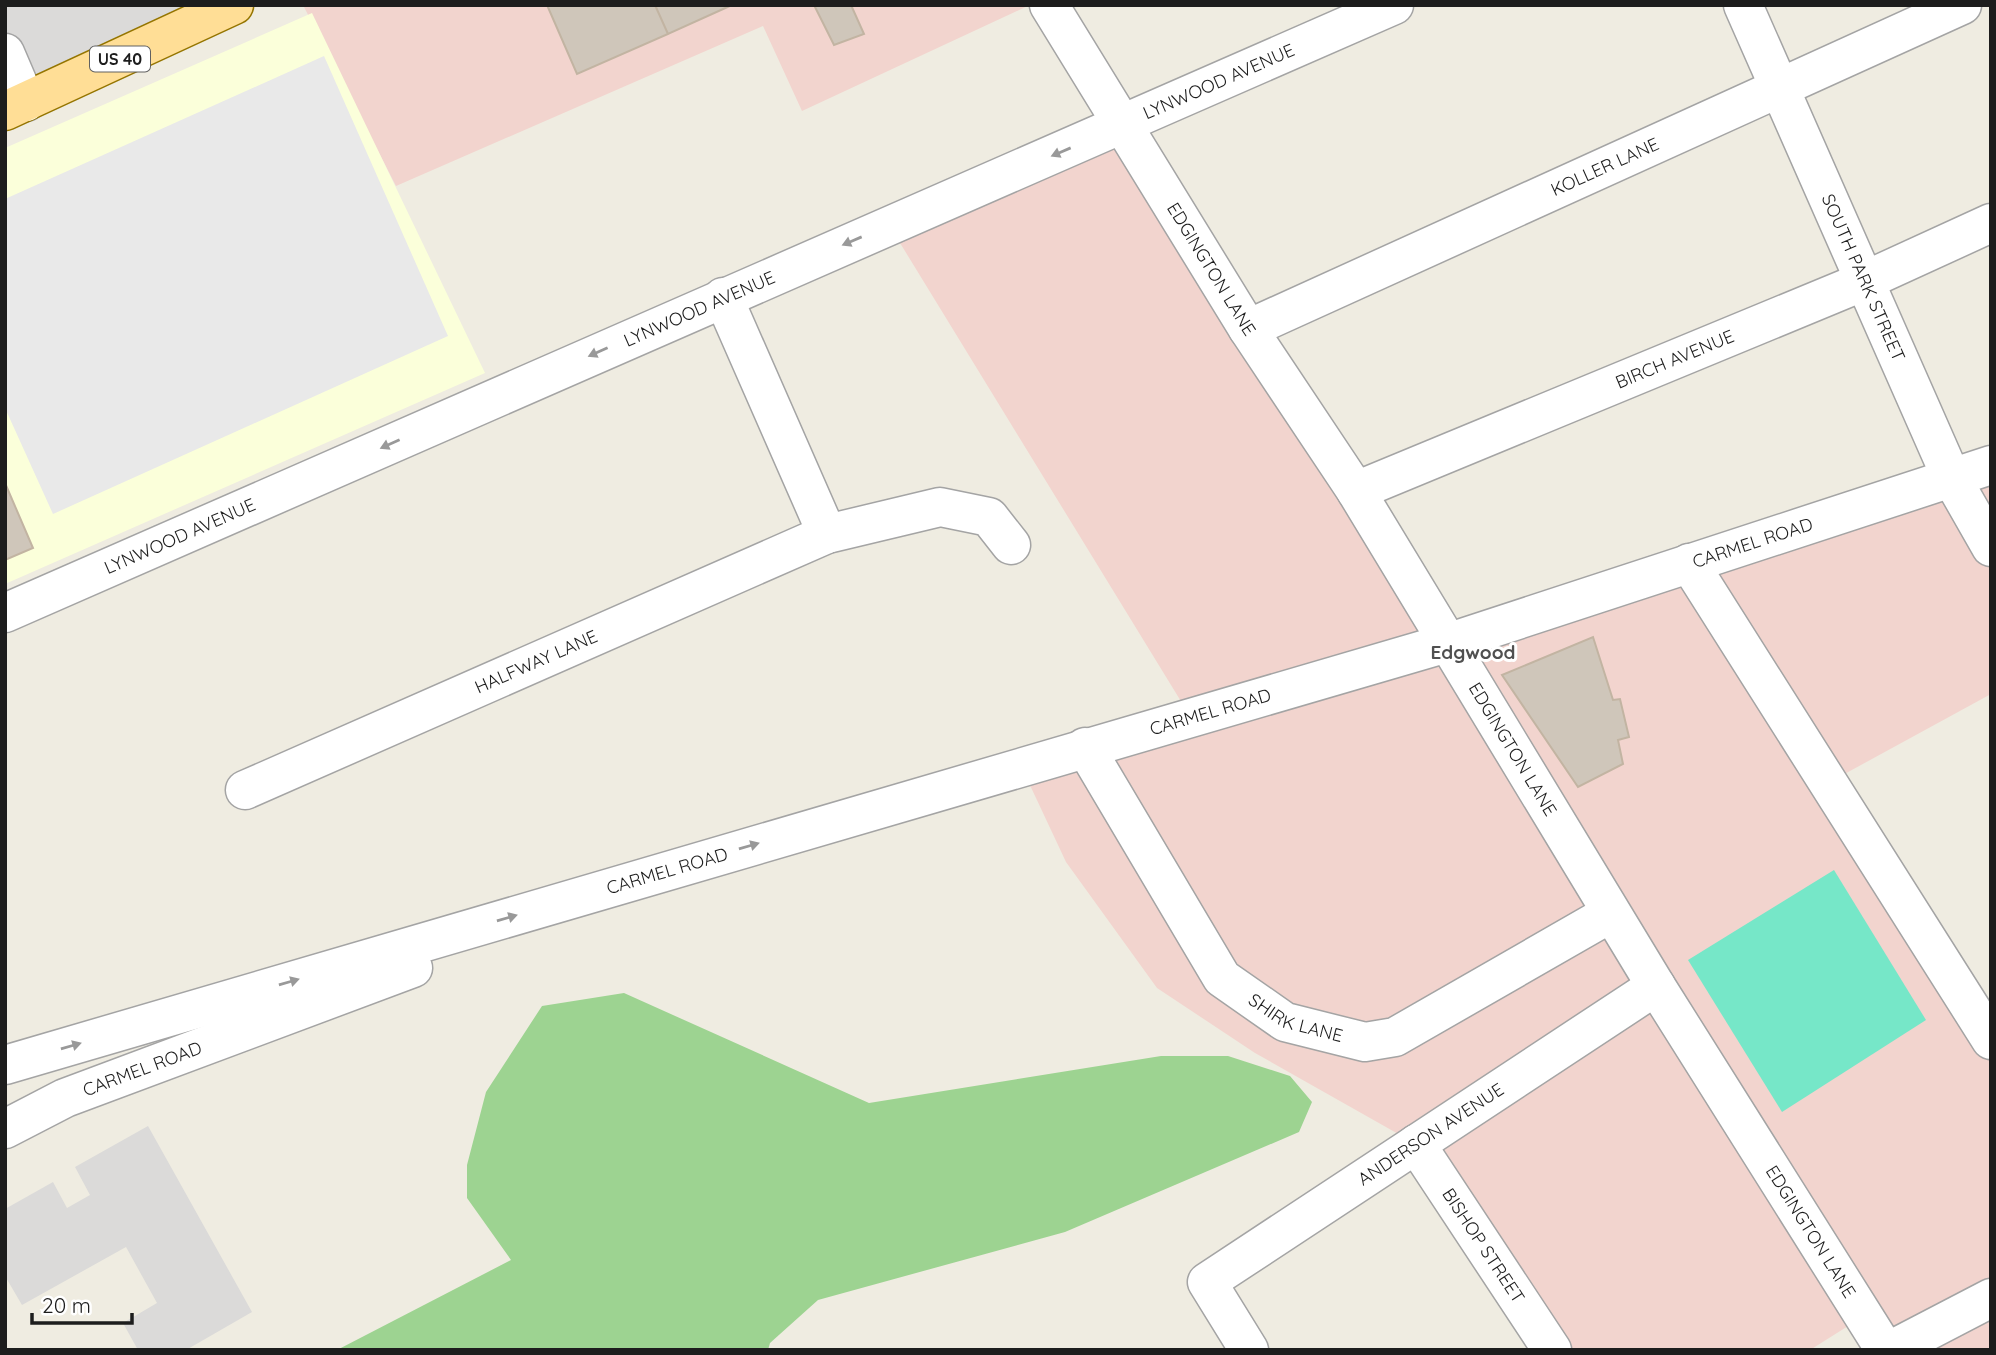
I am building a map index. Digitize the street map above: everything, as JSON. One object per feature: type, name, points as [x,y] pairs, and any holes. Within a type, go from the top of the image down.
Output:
[{"type":"main road","name":"US 40","points":[[16,107],[228,7]]},
{"type":"street","name":"EDGINGTON LANE","points":[[1049,5],[1248,329],[1356,491],[1611,913],[1885,1350]]},
{"type":"street","name":"LYNWOOD AVENUE","points":[[5,613],[1394,5]]},
{"type":"street","name":"SOUTH PARK STREET","points":[[1743,5],[1862,282],[1951,477],[1991,547]]},
{"type":"street","name":"KOLLER LANE","points":[[1248,329],[1962,5]]},
{"type":"street","points":[[5,53],[16,107]]},
{"type":"street","name":"BIRCH AVENUE","points":[[1356,491],[1862,282],[1991,223]]},
{"type":"street","points":[[723,297],[827,534]]},
{"type":"street","name":"CARMEL ROAD","points":[[5,1065],[1447,643],[1991,465]]},
{"type":"street","name":"HALFWAY LANE","points":[[245,790],[827,534],[940,507],[989,517],[1011,545]]},
{"type":"street","points":[[1689,563],[1991,1040]]},
{"type":"street","name":"SHIRK LANE","points":[[1085,747],[1222,978],[1285,1021],[1365,1042],[1395,1037],[1611,913]]},
{"type":"street","name":"CARMEL ROAD","points":[[5,1129],[65,1098],[412,970],[426,941]]},
{"type":"street","name":"ANDERSON AVENUE","points":[[1249,1350],[1207,1282],[1656,986]]},
{"type":"street","name":"BISHOP STREET","points":[[1416,1144],[1552,1350]]},
{"type":"street","points":[[1891,1350],[1991,1298]]},
{"type":"shaded area","points":[[5,5],[228,5],[5,103]]},
{"type":"shaded area","points":[[303,5],[1030,5],[802,111],[763,26],[396,186]]},
{"type":"shaded area","points":[[312,13],[485,373],[5,584],[5,148]]},
{"type":"shaded area","points":[[324,56],[448,336],[53,514],[5,408],[5,199]]},
{"type":"shaded area","points":[[1123,125],[1447,643],[1991,465],[1991,694],[1828,783],[1991,1040],[1991,1350],[1885,1350],[1864,1316],[1810,1350],[1552,1350],[1416,1144],[1255,1053],[1157,988],[1066,862],[1021,766],[1190,716],[889,225]]},
{"type":"shaded area","points":[[148,1126],[252,1312],[186,1350],[138,1350],[123,1323],[157,1303],[126,1247],[22,1305],[5,1276],[5,1209],[53,1182],[67,1208],[90,1195],[75,1167]]},
{"type":"green space","points":[[1834,870],[1926,1020],[1782,1112],[1688,960]]},
{"type":"green space","points":[[624,993],[869,1103],[1161,1056],[1228,1056],[1290,1076],[1312,1102],[1299,1132],[1065,1232],[818,1300],[770,1343],[768,1350],[337,1350],[511,1260],[467,1198],[467,1165],[486,1092],[542,1006]]},
{"type":"building","points":[[547,5],[655,5],[668,34],[577,74]]},
{"type":"building","points":[[655,5],[732,5],[668,34]]},
{"type":"building","points":[[814,5],[851,5],[864,34],[834,45]]},
{"type":"building","points":[[5,483],[33,548],[5,560]]},
{"type":"building","points":[[1593,637],[1613,700],[1620,699],[1629,737],[1618,740],[1623,764],[1578,787],[1502,675]]},
{"type":"district","name":"Edgwood","points":[[1473,652]]}]
